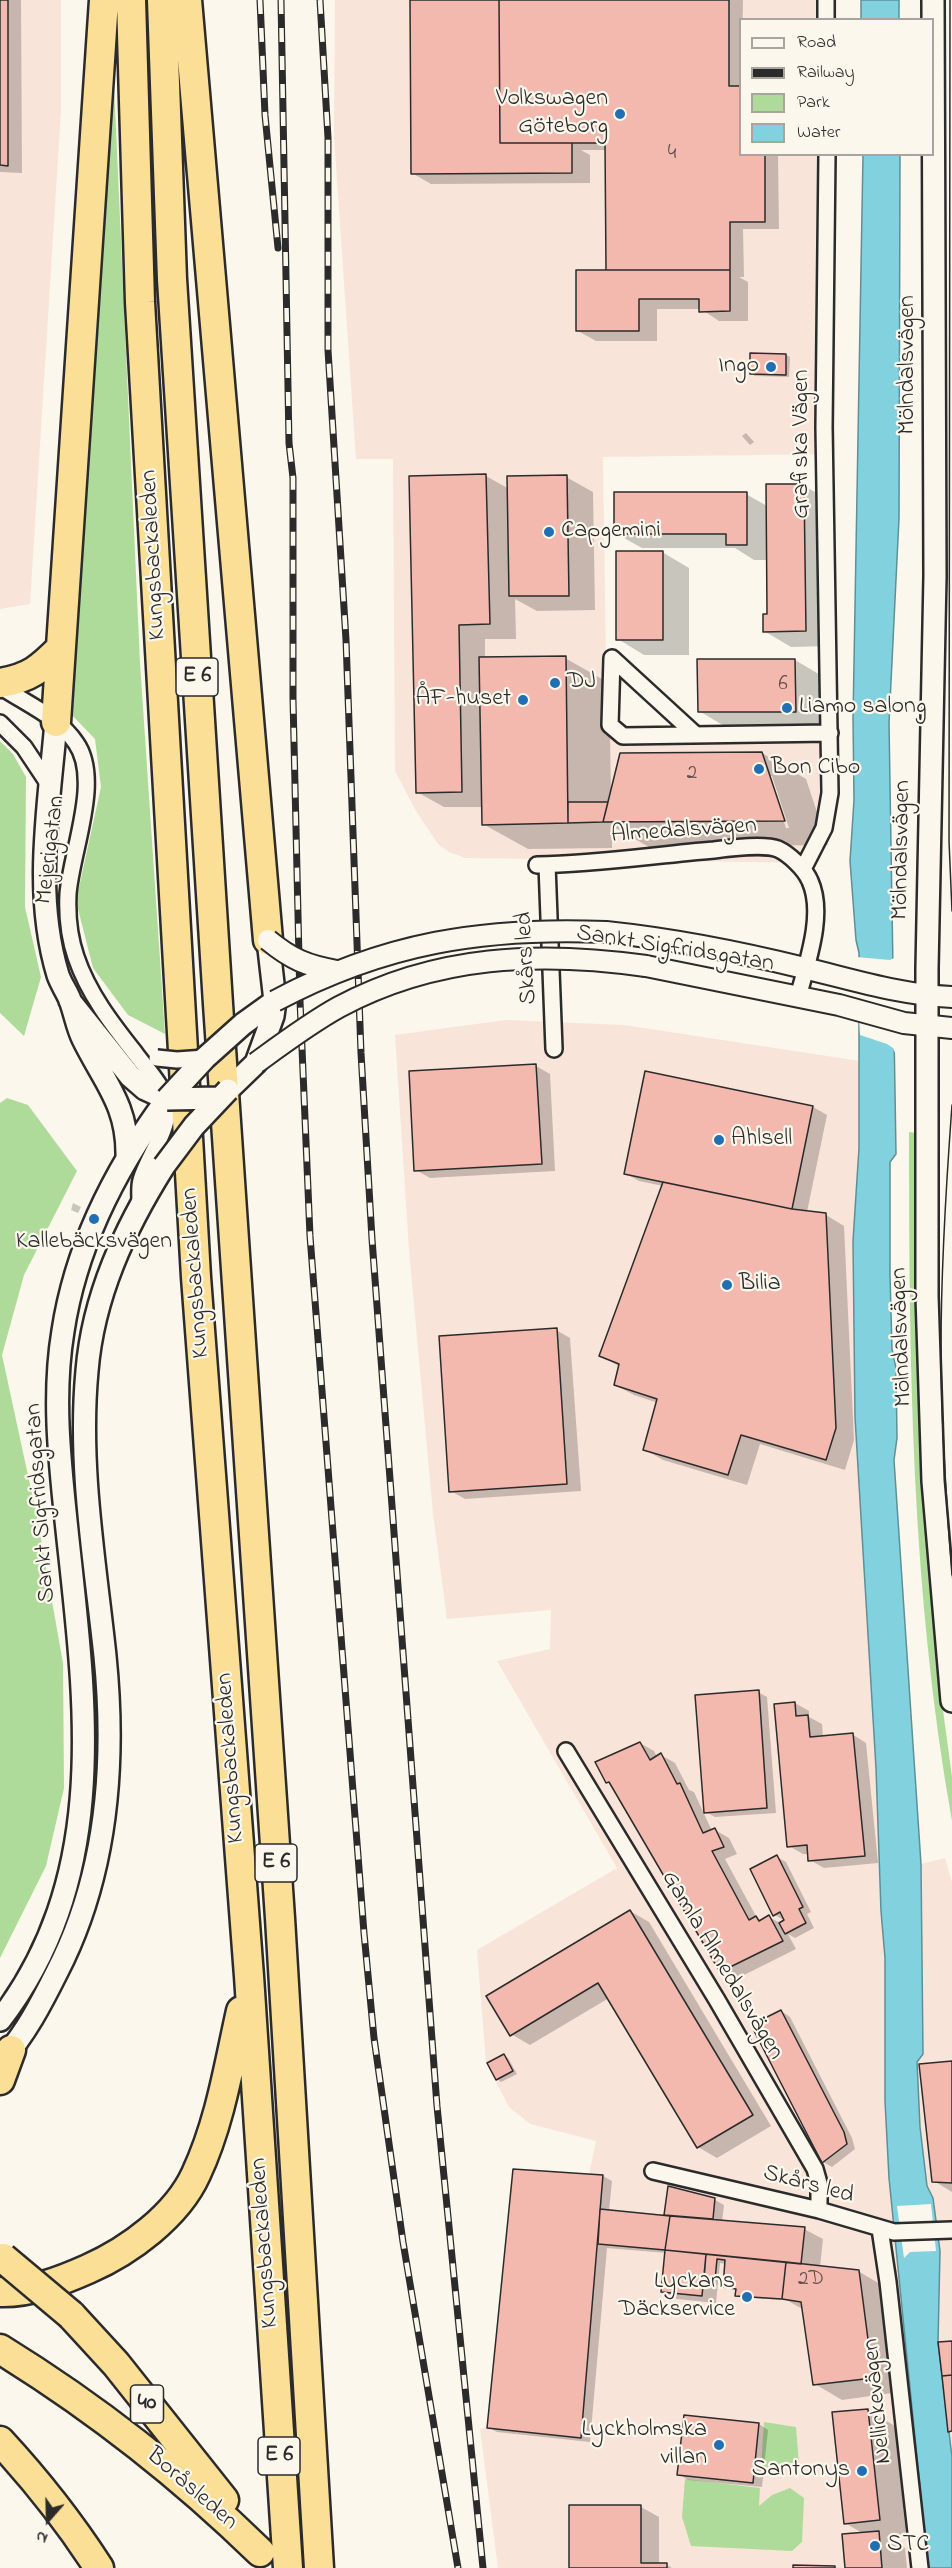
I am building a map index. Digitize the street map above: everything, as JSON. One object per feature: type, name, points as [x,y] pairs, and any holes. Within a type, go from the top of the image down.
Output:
[{"type":"highway","points":[[56,722],[104,0]]},
{"type":"highway","name":"Kungsbackaleden","points":[[131,0],[141,314],[196,1277],[249,1976],[276,2558]]},
{"type":"highway","name":"Kungsbackaleden","points":[[162,0],[172,279],[309,2364],[319,2568]]},
{"type":"highway","points":[[187,0],[268,940]]},
{"type":"highway","points":[[0,685],[19,680],[38,671],[61,648]]},
{"type":"highway","points":[[0,2292],[33,2288],[66,2279],[107,2261],[151,2229],[174,2205],[196,2176],[212,2133],[222,2100],[249,1976]]},
{"type":"highway","points":[[0,2080],[5,2056]]},
{"type":"highway","name":"40","points":[[1,2257],[70,2315],[116,2364],[221,2505]]},
{"type":"highway","name":"Boråsleden","points":[[0,2349],[95,2412],[221,2505],[276,2558]]},
{"type":"highway","points":[[0,2441],[29,2472],[72,2527],[99,2568]]},
{"type":"main road","name":"Mölndalsvägen","points":[[933,0],[933,18]]},
{"type":"main road","name":"Mölndalsvägen","points":[[934,156],[935,576],[927,996],[928,1329],[933,1481],[952,1701]]},
{"type":"main road","name":"Mejerigatan","points":[[56,722],[44,892],[48,937],[59,978],[70,1000],[82,1038],[109,1083],[121,1109],[127,1135],[127,1156]]},
{"type":"main road","name":"Sankt Sigfridsgatan","points":[[5,2056],[52,1982],[74,1940],[99,1858],[105,1819],[109,1769],[108,1708],[85,1461],[87,1368],[97,1318],[112,1263],[139,1205],[164,1166],[219,1098],[256,1064],[273,1016],[275,1001],[268,940]]},
{"type":"main road","name":"Mejerigatan","points":[[70,1000],[130,1076],[145,1089],[161,1097]]},
{"type":"main road","name":"Sankt Sigfridsgatan","points":[[0,2020],[32,1971],[52,1928],[76,1851],[82,1813],[83,1698],[59,1462],[59,1367],[63,1330],[78,1264],[94,1220],[161,1097],[243,1024],[275,1001]]},
{"type":"main road","points":[[161,1097],[219,1098]]},
{"type":"street","points":[[826,0],[826,18]]},
{"type":"street","name":"Grafiska Vägen","points":[[803,869],[824,828],[830,793],[824,427],[827,156]]},
{"type":"street","points":[[696,735],[612,658],[609,725],[623,736],[696,735],[830,733]]},
{"type":"street","name":"Mejerigatan","points":[[0,685],[56,722],[77,744],[85,765],[86,786],[68,894],[69,925],[75,956],[87,984],[110,1022],[132,1049],[161,1097]]},
{"type":"street","name":"Mejerigatan","points":[[0,723],[24,747],[50,786]]},
{"type":"street","name":"Almedalsvägen","points":[[542,865],[745,847],[777,849],[803,869]]},
{"type":"street","name":"Skårs led","points":[[542,865],[554,1049]]},
{"type":"street","points":[[798,997],[813,939],[815,903],[810,882],[803,869]]},
{"type":"street","name":"Sankt Sigfridsgatan","points":[[275,1001],[337,971],[397,951],[438,941],[486,934],[549,930],[651,937],[806,968],[896,991],[952,998]]},
{"type":"street","points":[[268,940],[288,957],[303,964],[337,971]]},
{"type":"street","name":"Sankt Sigfridsgatan","points":[[256,1064],[288,1039],[340,1007],[392,985],[446,968],[488,960],[545,957],[601,960],[646,966],[859,1010],[896,1021],[952,1028]]},
{"type":"street","points":[[132,1049],[157,1058],[177,1060],[205,1058]]},
{"type":"street","points":[[139,1205],[141,1180],[166,1117],[161,1097]]},
{"type":"street","name":"Gamla Almedalsvägen","points":[[566,1751],[717,2000],[815,2169],[819,2183],[819,2210]]},
{"type":"street","name":"Skårs led","points":[[653,2171],[819,2210],[887,2230],[947,2230]]},
{"type":"street","name":"Nellickevägen","points":[[887,2230],[888,2282],[920,2568]]},
{"type":"shaded area","points":[[0,0],[61,0],[61,111],[30,604],[0,609]]},
{"type":"shaded area","points":[[335,0],[837,0],[837,18],[739,18],[739,156],[836,156],[835,454],[603,457],[607,733],[820,732],[818,863],[465,858],[449,852],[438,844],[416,811],[395,771],[393,459],[356,459],[334,136]]},
{"type":"shaded area","points":[[506,1020],[624,1025],[860,1061],[855,1417],[885,1958],[885,2101],[889,2178],[928,2568],[498,2568],[480,2429],[487,2427],[513,2169],[589,2175],[596,2141],[530,2124],[509,2107],[486,2063],[477,1950],[617,1868],[497,1661],[550,1649],[551,1610],[447,1619],[433,1514],[409,1250],[395,1035]]},
{"type":"shaded area","points":[[945,1858],[952,1882],[952,2457],[938,2342],[940,2251],[933,2198],[927,2187],[920,2127],[917,2062],[923,2054],[921,1864]]},
{"type":"green space","points":[[114,85],[140,663],[165,1034],[128,1015],[93,968],[76,901],[101,787],[95,739],[70,713]]},
{"type":"green space","points":[[0,741],[13,754],[26,777],[25,907],[41,977],[24,1036],[0,1013]]},
{"type":"green space","points":[[7,1098],[28,1105],[77,1171],[24,1275],[2,1355],[37,1517],[63,1663],[64,1788],[46,1866],[0,1958],[0,1103]]},
{"type":"green space","points":[[909,1132],[917,1133],[920,1468],[936,1658],[952,1777],[952,1821],[938,1735],[920,1563],[912,1392]]},
{"type":"green space","points":[[764,2422],[796,2427],[799,2465],[761,2469]]},
{"type":"green space","points":[[685,2479],[760,2488],[759,2506],[772,2495],[790,2488],[804,2498],[802,2542],[792,2551],[691,2546],[682,2517]]},
{"type":"water","points":[[861,0],[899,0],[899,18],[861,18]]},
{"type":"water","points":[[863,156],[900,156],[899,518],[889,723],[896,1154],[890,1162],[890,1275],[892,1349],[896,1368],[897,1438],[894,1460],[921,1864],[923,2054],[917,2062],[920,2127],[927,2186],[933,2198],[940,2251],[938,2342],[952,2457],[952,2568],[928,2568],[889,2178],[885,2101],[885,1958],[855,1417],[853,1241],[859,1148],[859,953],[850,861],[854,800],[853,719]]},
{"type":"pier","points":[[856,957],[890,960],[894,958],[896,1055],[893,1048],[887,1044],[860,1035]]},
{"type":"pier","points":[[931,2204],[936,2251],[910,2252],[904,2258],[897,2206]]},
{"type":"building","points":[[0,0],[8,0],[8,166],[0,165]]},
{"type":"building","name":"Volkswagen Göteborg","points":[[410,0],[499,0],[500,143],[572,143],[572,173],[411,174]]},
{"type":"building","name":"Volkswagen Göteborg","points":[[499,0],[729,0],[729,86],[739,86],[739,156],[765,156],[765,222],[730,222],[730,270],[606,270],[605,143],[500,143]]},
{"type":"building","points":[[576,270],[730,270],[730,311],[699,312],[699,299],[639,299],[639,331],[576,331]]},
{"type":"building","points":[[750,353],[786,354],[786,375],[750,374]]},
{"type":"building","points":[[486,474],[490,624],[459,625],[462,792],[416,793],[409,476]]},
{"type":"building","points":[[567,475],[569,596],[509,596],[507,476]]},
{"type":"building","points":[[766,484],[804,484],[806,631],[763,632],[763,614],[767,614]]},
{"type":"building","points":[[614,492],[747,492],[747,545],[726,545],[726,534],[614,534]]},
{"type":"building","points":[[616,551],[663,551],[663,640],[616,640]]},
{"type":"building","name":"ÅF-huset","points":[[566,656],[568,823],[482,825],[479,657]]},
{"type":"building","points":[[697,659],[795,659],[796,712],[698,712]]},
{"type":"building","points":[[762,752],[785,821],[603,822],[620,753]]},
{"type":"building","points":[[568,802],[608,802],[603,822],[568,823]]},
{"type":"building","points":[[536,1064],[542,1164],[414,1171],[409,1071]]},
{"type":"building","name":"Ahlsell","points":[[645,1071],[813,1106],[792,1209],[624,1174]]},
{"type":"building","name":"Bilia","points":[[663,1182],[792,1209],[826,1213],[836,1428],[826,1460],[741,1435],[728,1475],[643,1450],[657,1399],[614,1385],[619,1364],[599,1356]]},
{"type":"building","points":[[557,1328],[567,1484],[449,1492],[439,1336]]},
{"type":"building","points":[[759,1690],[767,1808],[704,1813],[695,1695]]},
{"type":"building","points":[[795,1702],[796,1716],[808,1715],[810,1737],[853,1733],[865,1856],[808,1861],[807,1845],[787,1847],[774,1704]]},
{"type":"building","points":[[640,1742],[650,1760],[661,1753],[677,1784],[680,1783],[703,1833],[715,1828],[724,1847],[712,1851],[749,1920],[756,1916],[759,1921],[769,1915],[783,1941],[720,1972],[609,1782],[606,1783],[595,1762]]},
{"type":"building","points":[[777,1855],[803,1907],[799,1909],[806,1923],[785,1934],[779,1923],[784,1920],[780,1912],[773,1916],[750,1869]]},
{"type":"building","points":[[630,1910],[753,2115],[697,2148],[598,1983],[510,2036],[486,1996]]},
{"type":"building","points":[[781,2010],[844,2132],[847,2144],[822,2163],[751,2025]]},
{"type":"building","points":[[504,2054],[513,2071],[496,2080],[487,2063]]},
{"type":"building","points":[[952,2061],[952,2183],[932,2182],[919,2064]]},
{"type":"building","points":[[513,2169],[603,2175],[581,2438],[487,2428]]},
{"type":"building","points":[[668,2186],[715,2198],[713,2219],[664,2215]]},
{"type":"building","points":[[600,2209],[670,2216],[665,2250],[598,2244]]},
{"type":"building","points":[[670,2216],[805,2227],[801,2264],[665,2250]]},
{"type":"building","points":[[665,2250],[706,2254],[702,2296],[661,2292]]},
{"type":"building","points":[[706,2254],[786,2262],[782,2299],[735,2296],[736,2289],[723,2287],[725,2260],[717,2259],[715,2280],[704,2279]]},
{"type":"building","points":[[786,2262],[859,2270],[873,2378],[813,2385],[801,2302],[782,2299]]},
{"type":"building","points":[[952,2341],[952,2375],[942,2376],[938,2342]]},
{"type":"building","points":[[952,2375],[952,2431],[948,2432],[942,2376]]},
{"type":"building","points":[[868,2409],[880,2520],[844,2524],[832,2412]]},
{"type":"building","name":"Lyckholmska villan","points":[[684,2415],[759,2423],[753,2483],[677,2475]]},
{"type":"building","points":[[569,2505],[641,2505],[641,2563],[667,2563],[667,2568],[569,2568]]},
{"type":"building","points":[[879,2531],[882,2568],[845,2568],[842,2534]]},
{"type":"building","points":[[793,2565],[835,2566],[835,2568],[793,2568]]},
{"type":"tram line","points":[[950,0],[949,841],[952,911]]},
{"type":"tram line","points":[[952,1105],[944,1226],[941,1347],[944,1461],[952,1575]]},
{"type":"railway","points":[[260,0],[265,115],[278,248]]},
{"type":"railway","points":[[281,0],[289,443],[293,478],[293,699],[300,1001],[310,1236],[374,2038],[403,2242],[458,2568]]},
{"type":"railway","points":[[320,0],[328,138],[328,350],[346,640],[361,1053],[372,1239],[437,2106],[483,2568]]},
{"type":"place","name":"Volkswagen Göteborg","points":[[620,114]]},
{"type":"place","name":"Ingo","points":[[771,367]]},
{"type":"place","name":"Capgemini","points":[[549,532]]},
{"type":"place","name":"DJ","points":[[555,683]]},
{"type":"place","name":"ÅF-huset","points":[[523,700]]},
{"type":"place","name":"Liamo salong","points":[[787,708]]},
{"type":"place","name":"Bon Cibo","points":[[759,769]]},
{"type":"place","name":"Ahlsell","points":[[719,1140]]},
{"type":"place","name":"Kallebäcksvägen","points":[[94,1219]]},
{"type":"place","name":"Bilia","points":[[727,1285]]},
{"type":"place","name":"Lyckans Däckservice","points":[[747,2297]]},
{"type":"place","name":"Lyckholmska villan","points":[[719,2445]]},
{"type":"place","name":"Santonys","points":[[862,2471]]},
{"type":"place","name":"STC","points":[[875,2546]]}]
